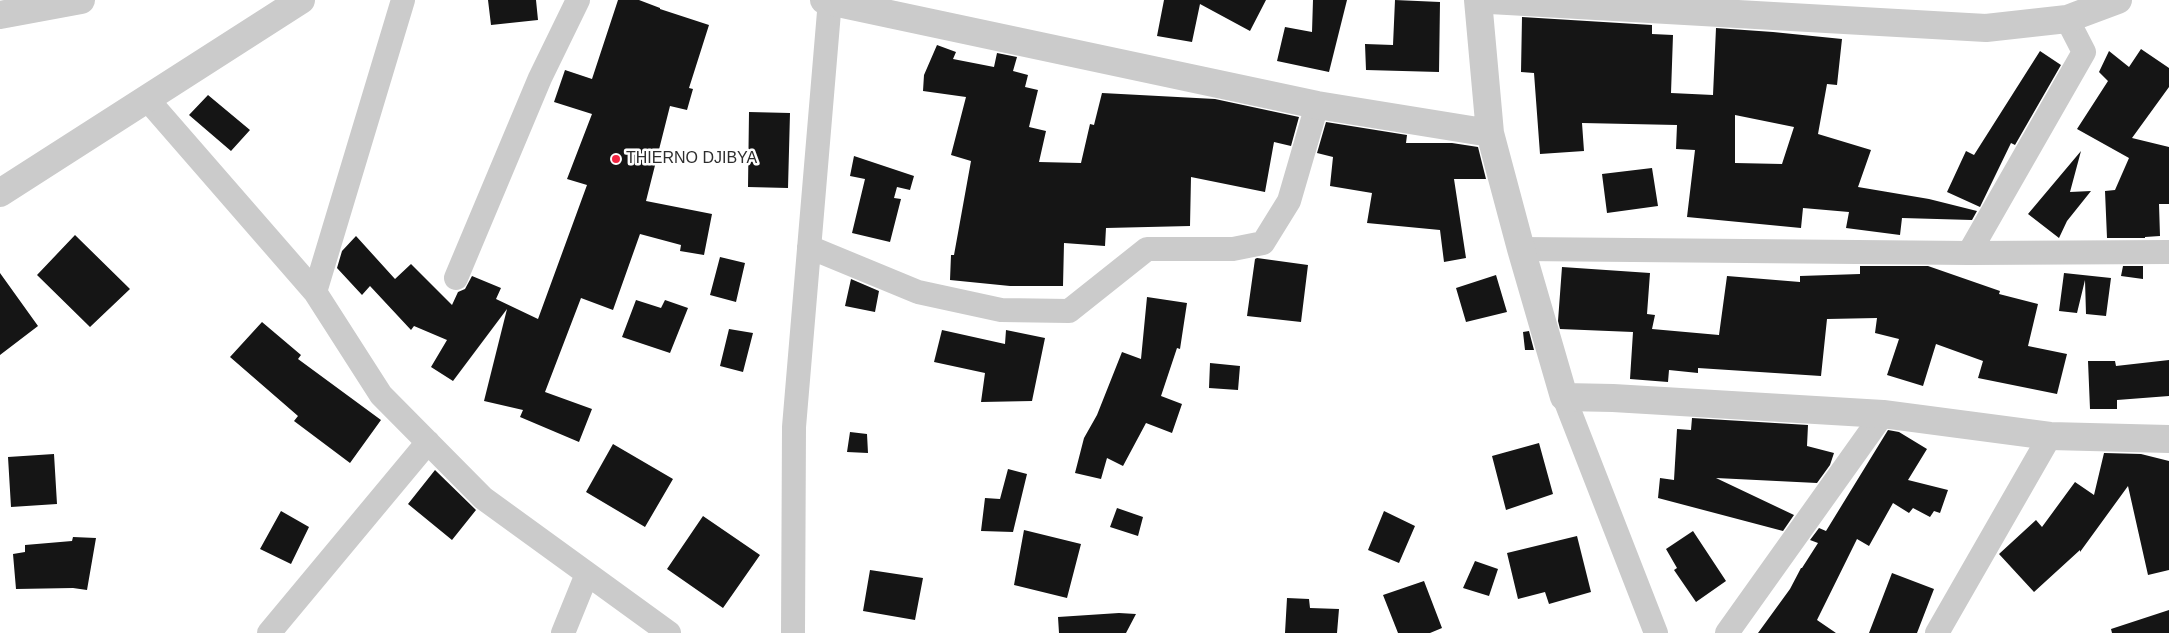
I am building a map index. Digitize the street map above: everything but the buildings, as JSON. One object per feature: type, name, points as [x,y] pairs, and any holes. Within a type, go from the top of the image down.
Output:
[{"type":"street","points":[[0,15],[82,0]]},
{"type":"street","points":[[0,193],[301,0]]},
{"type":"street","points":[[315,292],[403,0]]},
{"type":"street","points":[[456,278],[540,78],[578,0]]},
{"type":"street","points":[[793,633],[794,427],[828,0],[1317,105],[1490,133]]},
{"type":"street","points":[[1478,0],[1490,133],[1521,249],[1564,397],[1656,633]]},
{"type":"street","points":[[1490,0],[1724,7],[1986,28],[2067,19],[2118,0]]},
{"type":"street","points":[[1968,253],[2084,52],[2067,19]]},
{"type":"street","points":[[146,99],[315,292],[381,396],[483,498],[669,633]]},
{"type":"street","points":[[809,247],[918,292],[1000,310],[1069,311],[1147,249],[1233,249],[1263,243],[1289,201],[1317,105]]},
{"type":"street","points":[[1521,249],[1968,253],[2169,252]]},
{"type":"street","points":[[1564,397],[1613,398],[1883,414],[2050,436],[2169,439]]},
{"type":"street","points":[[1727,633],[1883,414]]},
{"type":"street","points":[[1937,633],[2050,436]]},
{"type":"street","points":[[269,633],[428,442]]},
{"type":"street","points":[[563,633],[587,574]]},
{"type":"place","name":"THIERNO DJIBYA","points":[[616,159]]}]
